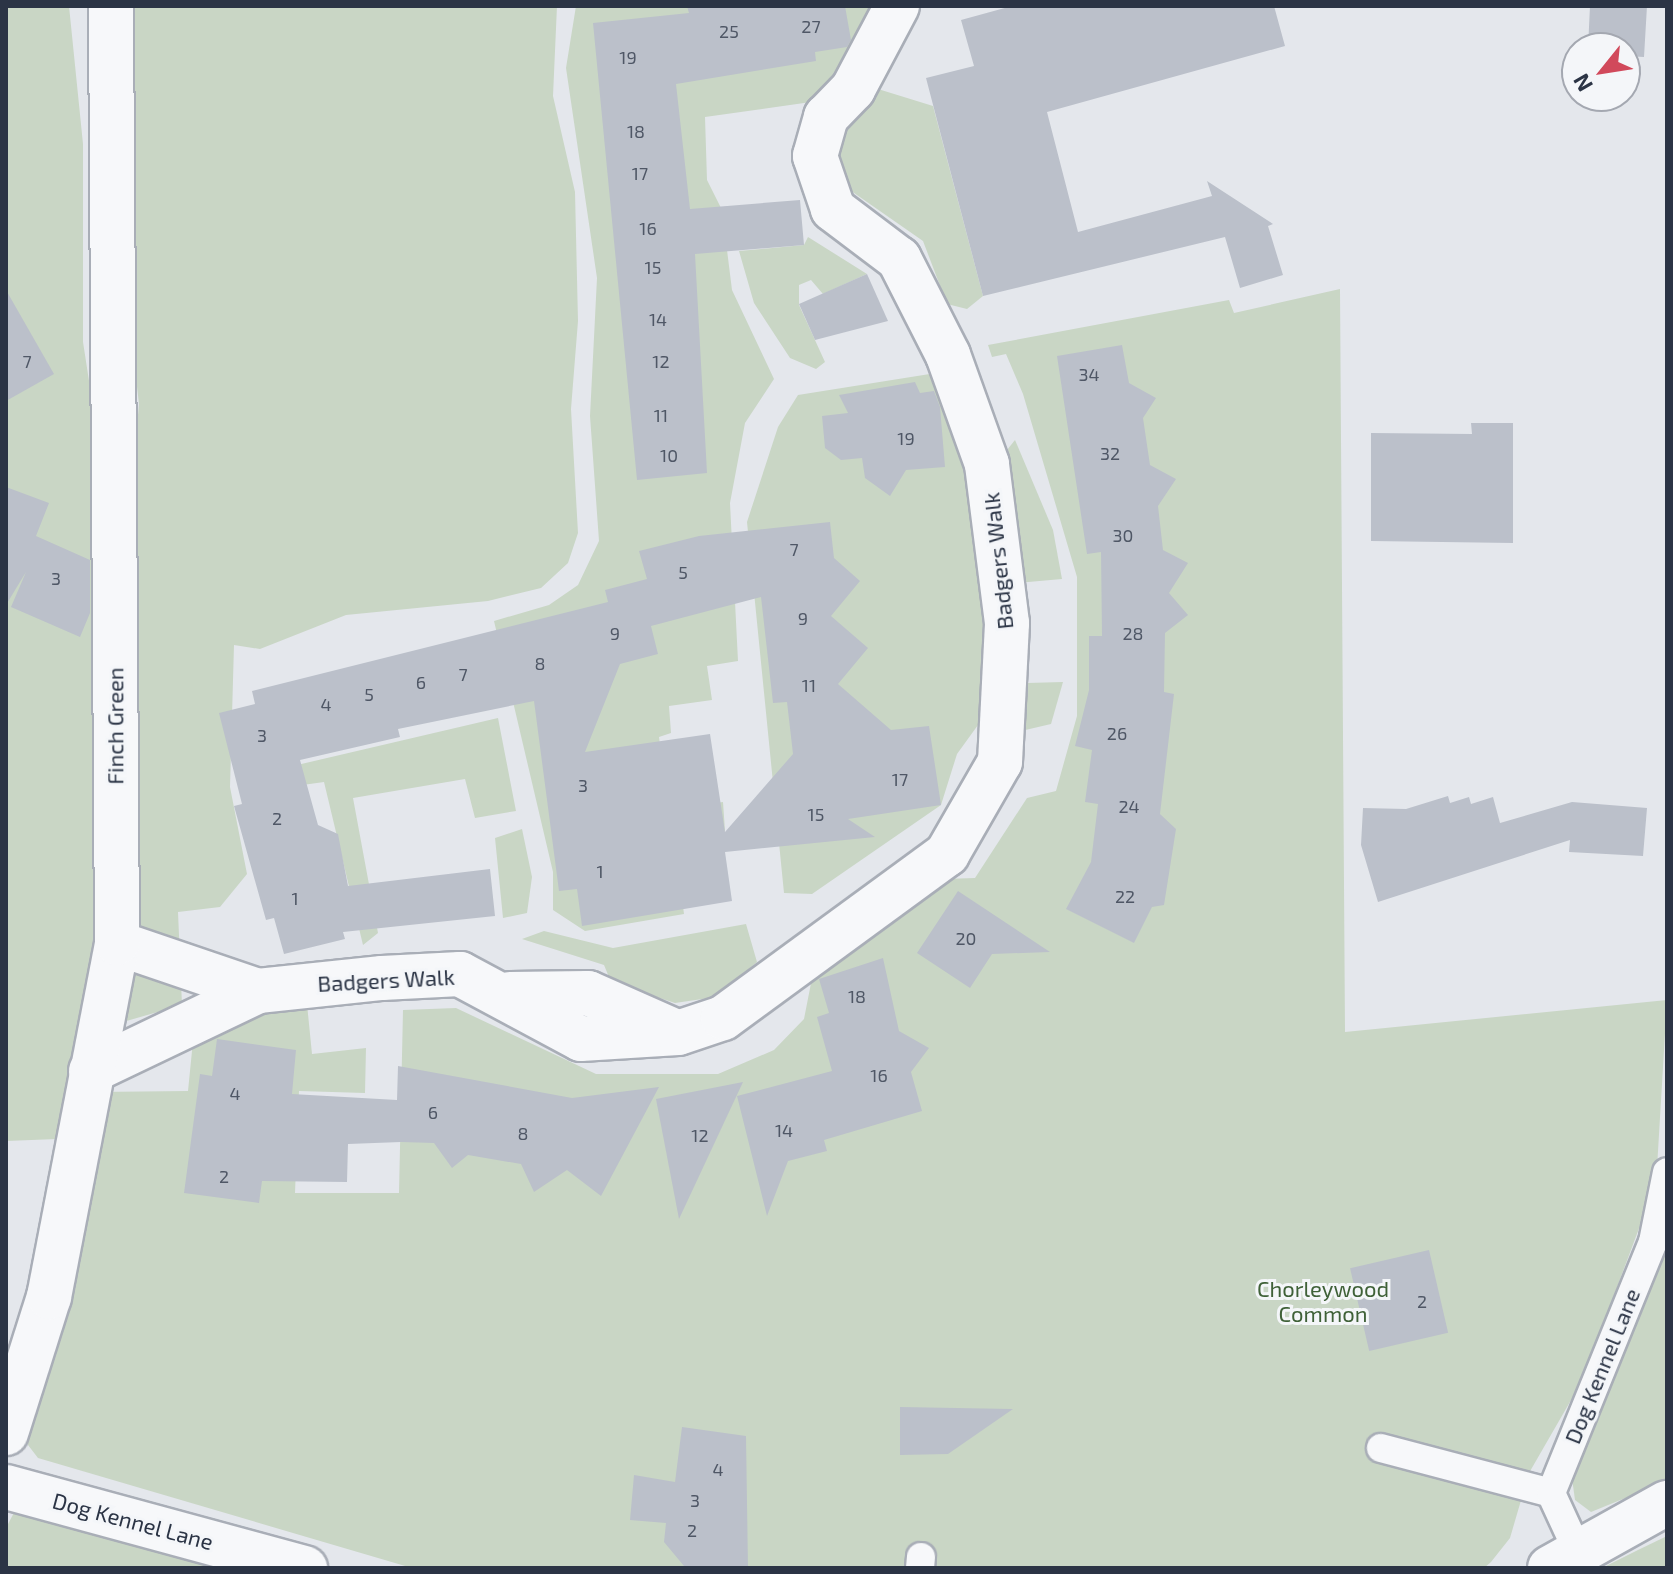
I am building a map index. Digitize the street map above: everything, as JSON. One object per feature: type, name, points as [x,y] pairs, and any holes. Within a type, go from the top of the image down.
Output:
[{"type":"street","name":"Finch Green","points":[[6,1433],[49,1297],[117,943],[111,6]]},
{"type":"street","name":"Badgers Walk","points":[[91,1071],[258,991],[460,974],[510,994],[588,993],[678,1033],[723,1018],[947,854],[1000,762],[1007,623],[987,464],[948,355],[899,259],[833,209],[815,156],[826,117],[853,89],[897,6]]},
{"type":"street","name":"Badgers Walk","points":[[117,943],[258,991]]},
{"type":"street","name":"Dog Kennel Lane","points":[[6,1487],[305,1568]]},
{"type":"street","points":[[1565,1561],[1667,1503]]},
{"type":"lane","name":"Dog Kennel Lane","points":[[1551,1493],[1653,1242],[1667,1172]]},
{"type":"lane","points":[[1381,1448],[1551,1493],[1565,1561]]},
{"type":"green space","points":[[6,6],[69,6],[83,144],[83,342],[102,465],[97,945],[57,1139],[6,1141]]},
{"type":"green space","points":[[133,6],[557,6],[553,96],[575,192],[578,321],[571,409],[578,533],[568,563],[541,588],[488,601],[346,615],[260,649],[234,645],[230,787],[247,874],[220,907],[178,912],[182,1005],[116,1024],[125,557],[139,404],[125,283]]},
{"type":"green space","points":[[576,6],[876,6],[818,101],[705,117],[707,180],[722,210],[732,290],[774,379],[745,423],[730,503],[738,661],[707,666],[712,700],[669,706],[671,733],[659,737],[668,809],[723,802],[725,831],[674,839],[684,914],[585,931],[553,910],[553,872],[494,621],[549,605],[578,585],[599,541],[590,416],[597,278],[566,68]]},
{"type":"green space","points":[[878,89],[933,106],[983,296],[967,309],[947,304],[923,241],[844,186],[836,157],[840,133]]},
{"type":"green space","points":[[808,237],[867,274],[823,294],[811,280],[799,285],[799,305],[825,362],[816,369],[790,358],[754,303],[739,251],[804,245]]},
{"type":"green space","name":"Chorleywood Common","points":[[1340,289],[1345,1032],[1667,1000],[1657,1168],[1644,1215],[1582,1381],[1529,1473],[1510,1538],[1491,1562],[1484,1568],[412,1568],[38,1458],[28,1445],[27,1424],[95,1092],[188,1091],[194,1031],[259,1009],[307,1004],[312,1054],[366,1048],[365,1093],[299,1091],[295,1193],[399,1193],[403,1010],[456,1008],[596,1074],[718,1074],[774,1050],[804,1019],[813,973],[944,879],[975,878],[1027,798],[1056,791],[1077,716],[1077,577],[1023,394],[1006,354],[992,357],[988,345],[1229,300],[1234,313]]},
{"type":"green space","points":[[936,373],[968,471],[991,648],[978,725],[957,754],[941,805],[812,894],[784,893],[747,522],[778,427],[798,395]]},
{"type":"green space","points":[[1015,440],[1053,530],[1062,579],[1017,583],[1003,455]]},
{"type":"green space","points":[[1063,682],[1051,724],[1021,731],[1027,683]]},
{"type":"green space","points":[[498,718],[516,811],[475,818],[465,779],[353,798],[378,933],[363,945],[324,782],[281,788],[280,769]]},
{"type":"green space","points":[[522,829],[532,877],[527,913],[503,918],[495,838]]},
{"type":"green space","points":[[746,924],[757,962],[716,997],[675,1003],[611,982],[604,965],[522,939],[544,931],[613,948]]},
{"type":"green space","points":[[1667,1227],[1667,1481],[1591,1512],[1575,1500],[1571,1471]]},
{"type":"green space","points":[[19,1503],[246,1568],[6,1568],[6,1528]]},
{"type":"green space","points":[[1667,1536],[1667,1568],[1602,1568],[1638,1550]]},
{"type":"building","points":[[687,6],[845,6],[851,40],[847,47],[815,52],[816,61],[676,84],[690,209],[800,200],[804,245],[695,254],[707,473],[637,480],[593,23],[689,13]]},
{"type":"building","points":[[1012,6],[1274,6],[1285,46],[1047,112],[1078,232],[1212,196],[1207,181],[1273,224],[1268,226],[1283,275],[1240,288],[1225,237],[983,296],[926,78],[974,66],[961,20]]},
{"type":"building","points":[[1590,6],[1647,6],[1644,57],[1641,57],[1641,32],[1589,32]]},
{"type":"building","points":[[867,274],[888,321],[815,340],[799,304]]},
{"type":"building","points":[[6,290],[54,374],[6,401]]},
{"type":"building","points":[[1122,345],[1129,383],[1156,398],[1143,418],[1150,465],[1176,479],[1158,506],[1163,550],[1188,563],[1169,593],[1188,615],[1165,633],[1164,692],[1174,694],[1160,814],[1176,829],[1164,905],[1152,907],[1134,943],[1066,909],[1091,862],[1098,804],[1085,802],[1092,750],[1075,746],[1089,690],[1089,636],[1102,636],[1101,552],[1087,554],[1057,356]]},
{"type":"building","points":[[915,382],[920,393],[934,391],[940,407],[945,467],[906,470],[890,496],[865,478],[862,458],[841,460],[825,448],[822,416],[848,413],[839,395]]},
{"type":"building","points":[[1471,423],[1513,423],[1513,543],[1371,541],[1371,433],[1472,434]]},
{"type":"building","points":[[6,487],[49,503],[36,536],[90,560],[90,613],[80,637],[11,607],[26,572],[6,605]]},
{"type":"building","points":[[830,522],[834,558],[860,581],[831,616],[868,648],[838,684],[891,730],[929,726],[941,805],[848,819],[875,837],[725,852],[732,901],[582,926],[577,889],[559,891],[534,701],[398,729],[400,737],[300,760],[318,825],[338,834],[348,886],[490,869],[495,916],[343,932],[345,939],[284,954],[274,918],[266,920],[234,806],[242,804],[219,713],[255,704],[252,691],[608,602],[605,590],[647,579],[639,551],[699,536]],"holes":[[[761,597],[773,703],[787,702],[793,754],[725,832],[710,734],[585,752],[620,664],[658,654],[651,626]]]},
{"type":"building","points":[[1448,796],[1450,803],[1469,797],[1471,804],[1493,797],[1500,823],[1572,802],[1647,808],[1643,856],[1569,852],[1570,840],[1378,902],[1361,845],[1363,808],[1406,809]]},
{"type":"building","points":[[958,891],[1050,952],[992,954],[970,988],[917,953]]},
{"type":"building","points":[[883,958],[899,1031],[929,1048],[911,1072],[922,1111],[824,1140],[827,1151],[788,1161],[767,1216],[737,1096],[832,1071],[817,1017],[829,1013],[819,979]]},
{"type":"building","points":[[217,1039],[296,1050],[292,1094],[397,1100],[398,1066],[572,1098],[659,1087],[601,1196],[567,1170],[534,1192],[521,1164],[468,1155],[452,1168],[434,1143],[401,1142],[348,1144],[347,1182],[262,1181],[259,1203],[184,1193],[200,1074],[212,1076]]},
{"type":"building","points":[[743,1082],[679,1219],[656,1099]]},
{"type":"building","points":[[1429,1250],[1448,1333],[1369,1351],[1350,1268]]},
{"type":"building","points":[[900,1407],[1013,1409],[948,1454],[900,1455]]},
{"type":"building","points":[[682,1427],[746,1436],[748,1568],[684,1566],[664,1542],[666,1523],[630,1520],[634,1475],[675,1482]]}]
